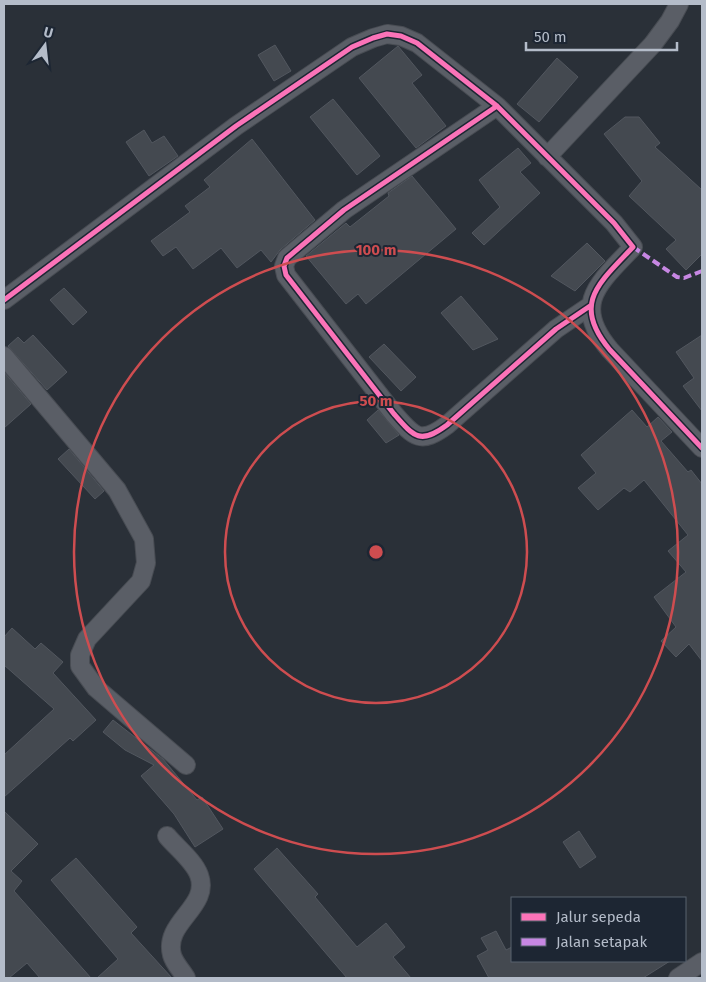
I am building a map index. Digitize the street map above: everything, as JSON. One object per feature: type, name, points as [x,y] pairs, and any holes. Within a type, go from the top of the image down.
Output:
[{"type":"street","points":[[546,157],[653,44],[670,21],[679,4]]},
{"type":"street","points":[[4,300],[236,126],[352,47],[387,34],[401,36],[417,43],[497,106],[614,223],[633,247],[597,290],[590,306],[590,319],[597,335],[702,448]]},
{"type":"street","points":[[497,106],[344,210],[287,258],[284,266],[286,275],[394,414],[414,435],[424,438],[434,435],[448,425],[556,329],[590,306]]},
{"type":"street","points":[[4,356],[118,490],[144,539],[146,563],[141,581],[87,639],[80,655],[80,666],[96,688],[186,765]]},
{"type":"street","points":[[167,836],[199,873],[202,885],[196,902],[172,936],[172,957],[186,978]]},
{"type":"street","points":[[678,978],[702,962]]},
{"type":"building","points":[[275,45],[291,71],[274,81],[258,55]]},
{"type":"building","points":[[398,46],[422,75],[412,83],[446,126],[416,148],[359,78]]},
{"type":"building","points":[[557,58],[578,77],[539,122],[517,104]]},
{"type":"building","points":[[333,99],[380,156],[357,175],[310,117]]},
{"type":"building","points":[[625,117],[639,117],[660,143],[655,147],[702,190],[702,254],[686,270],[666,249],[676,240],[629,196],[642,181],[604,134]]},
{"type":"building","points":[[144,130],[152,143],[164,136],[178,156],[149,176],[126,142]]},
{"type":"building","points":[[252,139],[315,220],[280,250],[271,262],[261,250],[237,268],[221,248],[193,269],[176,247],[163,256],[151,241],[190,212],[185,206],[210,187],[204,180]]},
{"type":"building","points":[[518,148],[531,163],[520,172],[540,193],[484,245],[472,233],[500,207],[479,180]]},
{"type":"building","points":[[412,176],[456,229],[366,304],[358,294],[346,304],[306,256],[346,223],[350,227],[389,196],[388,193]]},
{"type":"building","points":[[587,243],[605,261],[575,291],[551,276]]},
{"type":"building","points":[[64,288],[87,312],[73,325],[50,300]]},
{"type":"building","points":[[461,296],[498,339],[473,350],[441,313]]},
{"type":"building","points":[[33,335],[67,372],[47,390],[8,346],[18,337],[24,343]]},
{"type":"building","points":[[702,335],[702,411],[683,386],[694,378],[676,352]]},
{"type":"building","points":[[384,344],[416,377],[401,391],[369,357]]},
{"type":"building","points":[[4,372],[31,404],[4,428]]},
{"type":"building","points":[[378,410],[399,435],[386,443],[367,420]]},
{"type":"building","points":[[632,410],[647,427],[658,417],[672,432],[661,441],[688,472],[691,470],[702,484],[702,661],[689,644],[676,657],[661,641],[676,627],[654,597],[686,572],[668,551],[688,535],[644,480],[630,492],[624,488],[598,510],[578,488],[596,473],[581,455]]},
{"type":"building","points":[[69,449],[104,491],[95,499],[58,459]]},
{"type":"building","points":[[12,628],[35,649],[41,643],[63,662],[53,673],[96,720],[73,741],[70,738],[4,797],[4,755],[54,709],[4,665],[4,637]]},
{"type":"building","points":[[113,720],[163,759],[197,800],[202,797],[223,829],[195,847],[174,814],[141,776],[154,765],[125,750],[103,732]]},
{"type":"building","points":[[4,811],[38,844],[11,871],[22,881],[14,891],[91,978],[40,978],[27,963],[9,978],[4,978]]},
{"type":"building","points":[[579,831],[596,857],[580,868],[563,842]]},
{"type":"building","points":[[277,848],[318,894],[315,897],[357,947],[386,923],[405,947],[393,957],[411,978],[347,978],[254,869]]},
{"type":"building","points":[[76,858],[137,927],[131,933],[172,978],[97,978],[118,959],[51,880]]},
{"type":"building","points":[[496,931],[506,950],[511,948],[511,962],[668,962],[643,978],[489,978],[477,956],[488,950],[481,938]]},
{"type":"marked path","points":[[633,247],[677,277],[684,278],[702,271]]},
{"type":"cycle path","points":[[4,300],[236,126],[352,47],[387,34],[401,36],[417,43],[497,106],[614,223],[633,247],[600,283],[591,307],[592,320],[598,334],[610,350],[702,448]]},
{"type":"cycle path","points":[[497,106],[344,210],[287,258],[284,266],[286,275],[394,414],[412,433],[418,436],[430,435],[447,425],[556,329],[590,306]]}]
